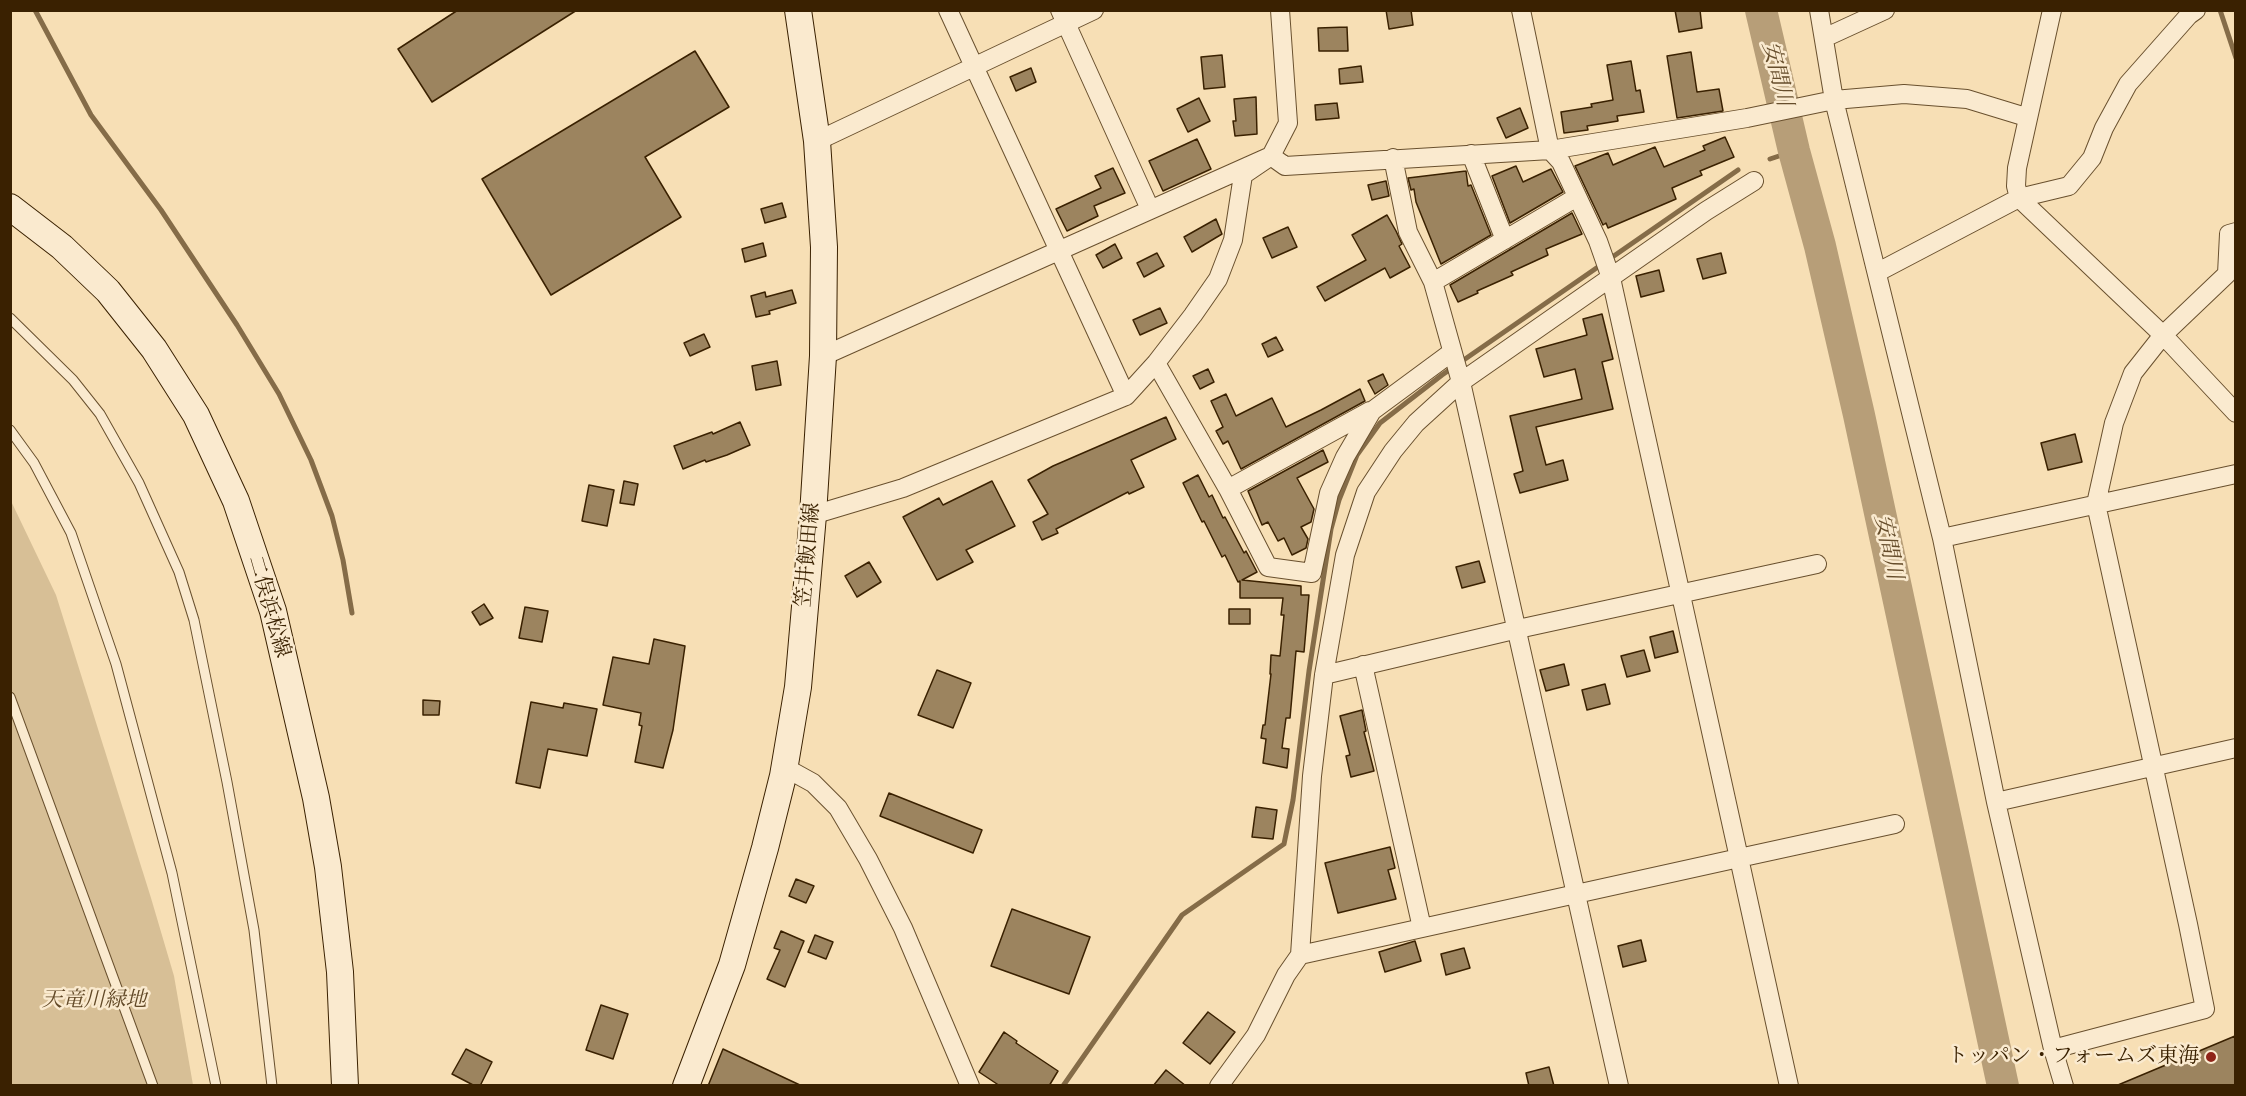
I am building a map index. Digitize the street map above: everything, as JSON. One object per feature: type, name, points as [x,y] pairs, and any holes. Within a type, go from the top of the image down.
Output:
[{"type":"main road","name":"笠井飯田線","points":[[686,1086],[732,965],[765,848],[784,766],[798,687],[813,515],[823,356],[824,247],[817,141],[798,10]]},
{"type":"main road","name":"二俣浜松線","points":[[10,207],[62,247],[108,291],[154,349],[196,415],[236,501],[273,611],[316,798],[328,867],[340,972],[345,1086]]},
{"type":"street","points":[[948,10],[1126,396]]},
{"type":"street","points":[[817,141],[974,66],[1063,17],[1094,10]]},
{"type":"street","points":[[813,515],[903,488],[1126,396],[1193,315],[1218,279],[1233,240],[1244,175],[1271,156],[1288,123],[1280,10]]},
{"type":"street","points":[[1521,10],[1550,150],[1561,162],[1610,275],[1789,1086]]},
{"type":"street","points":[[1819,10],[1824,38],[1828,102],[1878,272],[1942,538],[1996,802],[2053,1049],[2064,1086]]},
{"type":"street","points":[[1824,38],[1885,10]]},
{"type":"street","points":[[2052,10],[2026,117],[2017,168],[2016,186],[2019,198],[2163,335],[2235,413]]},
{"type":"street","points":[[1878,272],[2019,198],[2069,186],[2092,158],[2104,128],[2128,84],[2196,10]]},
{"type":"street","points":[[1063,17],[1150,209]]},
{"type":"street","points":[[1271,156],[1285,166],[1550,150],[1747,118],[1828,102],[1904,94],[1967,99],[2026,117]]},
{"type":"street","points":[[1471,154],[1505,240]]},
{"type":"street","points":[[823,356],[1271,156]]},
{"type":"street","points":[[1393,158],[1408,232],[1433,282],[1460,379],[1518,629],[1618,1085]]},
{"type":"street","points":[[1219,1086],[1256,1035],[1286,975],[1300,955],[1312,776],[1324,675],[1346,555],[1366,492],[1393,451],[1416,423],[1460,379],[1610,275],[1754,180]]},
{"type":"street","points":[[1433,282],[1577,197]]},
{"type":"street","points":[[2053,1049],[2205,1009],[2096,504],[2114,423],[2133,373],[2163,335],[2226,274],[2229,234],[2235,232]]},
{"type":"street","points":[[1228,489],[1372,411],[1452,353]]},
{"type":"street","points":[[1155,363],[1228,489],[1268,567],[1311,573],[1329,493],[1345,457],[1372,411]]},
{"type":"street","points":[[1942,538],[2235,474]]},
{"type":"street","points":[[1324,675],[1518,629],[1817,564]]},
{"type":"street","points":[[1363,665],[1422,928]]},
{"type":"street","points":[[1996,802],[2235,748]]},
{"type":"street","points":[[784,766],[813,783],[838,808],[868,859],[903,928],[970,1086]]},
{"type":"street","points":[[1300,955],[1895,824]]},
{"type":"lane","points":[[10,318],[73,380],[100,414],[148,502],[179,572],[194,620],[230,793],[254,930],[272,1086]]},
{"type":"lane","points":[[10,430],[34,463],[71,533],[113,653],[172,873],[216,1086]]},
{"type":"lane","points":[[10,697],[153,1086]]},
{"type":"green space","name":"天竜川緑地","points":[[10,499],[56,595],[151,898],[174,976],[193,1085],[11,1085]]},
{"type":"building","points":[[458,10],[577,10],[432,102],[398,49]]},
{"type":"building","points":[[1386,10],[1411,10],[1413,25],[1389,29]]},
{"type":"building","points":[[1675,10],[1700,10],[1702,28],[1679,32]]},
{"type":"building","points":[[1347,27],[1348,51],[1319,51],[1318,28]]},
{"type":"building","points":[[695,51],[729,107],[645,157],[681,217],[551,295],[482,179]]},
{"type":"building","points":[[1691,52],[1697,92],[1719,89],[1723,111],[1677,118],[1667,56]]},
{"type":"building","points":[[1222,55],[1225,87],[1204,89],[1201,57]]},
{"type":"building","points":[[1631,61],[1636,91],[1640,90],[1644,112],[1617,116],[1618,121],[1587,126],[1588,130],[1564,133],[1561,112],[1592,107],[1591,104],[1613,100],[1607,65]]},
{"type":"building","points":[[1361,66],[1363,82],[1340,84],[1339,69]]},
{"type":"building","points":[[1031,68],[1036,82],[1016,91],[1010,77]]},
{"type":"building","points":[[1256,97],[1257,134],[1235,136],[1234,99]]},
{"type":"building","points":[[1199,98],[1210,121],[1188,132],[1177,109]]},
{"type":"building","points":[[1337,103],[1339,118],[1316,120],[1315,105]]},
{"type":"building","points":[[1520,108],[1528,128],[1506,138],[1497,118]]},
{"type":"building","points":[[1725,137],[1734,157],[1700,171],[1702,175],[1672,188],[1676,199],[1608,228],[1606,223],[1603,225],[1575,166],[1608,153],[1613,165],[1655,147],[1664,167],[1705,150],[1703,146]]},
{"type":"building","points":[[1197,139],[1211,169],[1163,191],[1149,161]]},
{"type":"building","points":[[1516,166],[1523,182],[1551,169],[1563,192],[1510,223],[1492,176]]},
{"type":"building","points":[[1113,168],[1125,193],[1094,206],[1098,216],[1067,231],[1056,209],[1101,188],[1095,176]]},
{"type":"building","points":[[1466,171],[1468,186],[1471,185],[1491,235],[1441,264],[1408,178]]},
{"type":"building","points":[[1386,181],[1389,196],[1372,200],[1368,185]]},
{"type":"building","points":[[782,203],[786,217],[765,223],[761,209]]},
{"type":"building","points":[[1572,213],[1582,234],[1546,249],[1548,255],[1511,272],[1513,275],[1458,302],[1450,285]]},
{"type":"building","points":[[1387,215],[1402,244],[1399,246],[1410,267],[1390,278],[1385,268],[1325,301],[1317,287],[1366,260],[1352,235]]},
{"type":"building","points":[[1216,219],[1222,234],[1192,252],[1184,237]]},
{"type":"building","points":[[1288,227],[1297,247],[1272,258],[1263,238]]},
{"type":"building","points":[[763,243],[766,256],[745,262],[742,249]]},
{"type":"building","points":[[1115,244],[1122,258],[1103,268],[1096,255]]},
{"type":"building","points":[[1157,253],[1164,266],[1144,277],[1137,263]]},
{"type":"building","points":[[1721,253],[1726,273],[1703,279],[1697,259]]},
{"type":"building","points":[[1659,270],[1664,291],[1641,297],[1636,276]]},
{"type":"building","points":[[792,290],[796,303],[756,317],[751,296],[765,292],[766,297]]},
{"type":"building","points":[[1160,308],[1167,323],[1140,335],[1133,320]]},
{"type":"building","points":[[1602,314],[1613,359],[1602,362],[1613,409],[1536,427],[1546,465],[1563,460],[1568,480],[1520,493],[1514,474],[1523,471],[1510,416],[1582,399],[1575,369],[1544,377],[1536,349],[1587,335],[1583,319]]},
{"type":"building","points":[[704,334],[710,347],[690,356],[684,343]]},
{"type":"building","points":[[1276,337],[1283,350],[1268,357],[1262,344]]},
{"type":"building","points":[[777,361],[781,385],[756,390],[752,366]]},
{"type":"building","points":[[1208,369],[1214,382],[1200,389],[1193,376]]},
{"type":"building","points":[[1383,374],[1388,385],[1375,394],[1368,381]]},
{"type":"building","points":[[1360,389],[1365,401],[1241,469],[1228,441],[1223,444],[1216,431],[1223,427],[1211,401],[1226,394],[1236,416],[1272,398],[1286,427]]},
{"type":"building","points":[[1166,417],[1176,439],[1131,460],[1144,487],[1129,494],[1128,492],[1056,529],[1058,533],[1042,540],[1033,522],[1048,514],[1028,480],[1053,466]]},
{"type":"building","points":[[740,422],[750,445],[683,469],[674,446],[712,432],[713,434]]},
{"type":"building","points":[[2075,434],[2082,462],[2048,470],[2041,443]]},
{"type":"building","points":[[1323,450],[1328,462],[1297,478],[1314,509],[1311,522],[1301,527],[1308,539],[1306,548],[1292,555],[1284,538],[1278,541],[1268,522],[1262,525],[1248,491]]},
{"type":"building","points":[[1198,475],[1209,497],[1212,495],[1223,518],[1225,517],[1257,572],[1242,580],[1301,586],[1301,595],[1309,595],[1304,652],[1296,651],[1290,718],[1286,718],[1282,748],[1289,749],[1287,768],[1263,763],[1266,739],[1261,738],[1263,725],[1265,725],[1271,655],[1280,656],[1284,615],[1281,615],[1283,598],[1240,598],[1240,581],[1238,582],[1225,555],[1222,557],[1183,483]]},
{"type":"building","points":[[624,481],[638,484],[634,505],[620,503]]},
{"type":"building","points":[[992,481],[1015,526],[966,550],[973,562],[937,580],[903,517],[939,498],[943,505]]},
{"type":"building","points":[[589,485],[614,490],[607,526],[582,521]]},
{"type":"building","points":[[1479,561],[1485,582],[1462,588],[1456,567]]},
{"type":"building","points":[[869,562],[881,582],[857,597],[845,576]]},
{"type":"building","points":[[484,604],[493,618],[480,625],[472,612]]},
{"type":"building","points":[[525,607],[548,611],[542,642],[519,638]]},
{"type":"building","points":[[1229,609],[1250,609],[1250,624],[1229,624]]},
{"type":"building","points":[[1673,631],[1678,652],[1655,658],[1650,637]]},
{"type":"building","points":[[654,639],[685,646],[673,730],[663,768],[635,762],[642,726],[639,725],[641,713],[603,705],[613,657],[649,664]]},
{"type":"building","points":[[1644,650],[1650,671],[1627,677],[1621,656]]},
{"type":"building","points":[[1564,664],[1569,685],[1546,691],[1540,670]]},
{"type":"building","points":[[937,670],[971,683],[953,728],[918,715]]},
{"type":"building","points":[[1605,684],[1610,704],[1587,710],[1582,690]]},
{"type":"building","points":[[423,700],[440,701],[439,715],[423,715]]},
{"type":"building","points":[[531,702],[563,708],[564,703],[597,709],[587,756],[548,749],[540,788],[516,783]]},
{"type":"building","points":[[1362,710],[1366,731],[1364,732],[1374,771],[1351,777],[1346,756],[1350,755],[1340,716]]},
{"type":"building","points":[[889,793],[982,830],[973,853],[880,816]]},
{"type":"building","points":[[1256,807],[1277,810],[1273,839],[1252,837]]},
{"type":"building","points":[[1390,847],[1395,868],[1388,870],[1396,899],[1338,913],[1325,863]]},
{"type":"building","points":[[796,879],[814,886],[806,903],[789,896]]},
{"type":"building","points":[[1012,909],[1090,937],[1069,994],[991,966]]},
{"type":"building","points":[[781,931],[804,941],[785,987],[767,979],[780,950],[774,948]]},
{"type":"building","points":[[815,935],[833,942],[826,959],[808,952]]},
{"type":"building","points":[[1641,940],[1646,961],[1623,967],[1618,946]]},
{"type":"building","points":[[1415,941],[1421,961],[1385,972],[1379,952]]},
{"type":"building","points":[[1464,948],[1470,968],[1446,975],[1441,954]]},
{"type":"building","points":[[601,1005],[628,1014],[613,1059],[586,1050]]},
{"type":"building","points":[[1208,1012],[1235,1032],[1210,1064],[1183,1043]]},
{"type":"building","points":[[1004,1032],[1017,1041],[1016,1043],[1058,1071],[1049,1086],[1000,1086],[979,1072]]},
{"type":"building","name":"トッパン・フォームズ東海","points":[[2235,1036],[2235,1086],[2118,1086],[2118,1085]]},
{"type":"building","points":[[466,1049],[492,1062],[480,1086],[475,1086],[452,1074]]},
{"type":"building","points":[[723,1049],[802,1086],[708,1086]]},
{"type":"building","points":[[1549,1067],[1554,1086],[1529,1086],[1526,1073]]},
{"type":"building","points":[[1166,1070],[1186,1086],[1153,1086]]},
{"type":"waterway","points":[[35,10],[91,115],[161,210],[237,325],[279,394],[311,460],[332,516],[343,560],[352,613]]},
{"type":"waterway","name":"安間川","points":[[1761,10],[1794,151],[1820,246],[1859,415],[2003,1086]]},
{"type":"waterway","points":[[2220,10],[2236,58]]},
{"type":"waterway","points":[[1770,159],[1794,151]]},
{"type":"waterway","points":[[1063,1086],[1182,915],[1284,844],[1293,800],[1309,671],[1331,529],[1339,500],[1357,455],[1380,423],[1442,375],[1738,170]]},
{"type":"place","name":"トッパン・フォームズ東海","points":[[2211,1057]]}]
